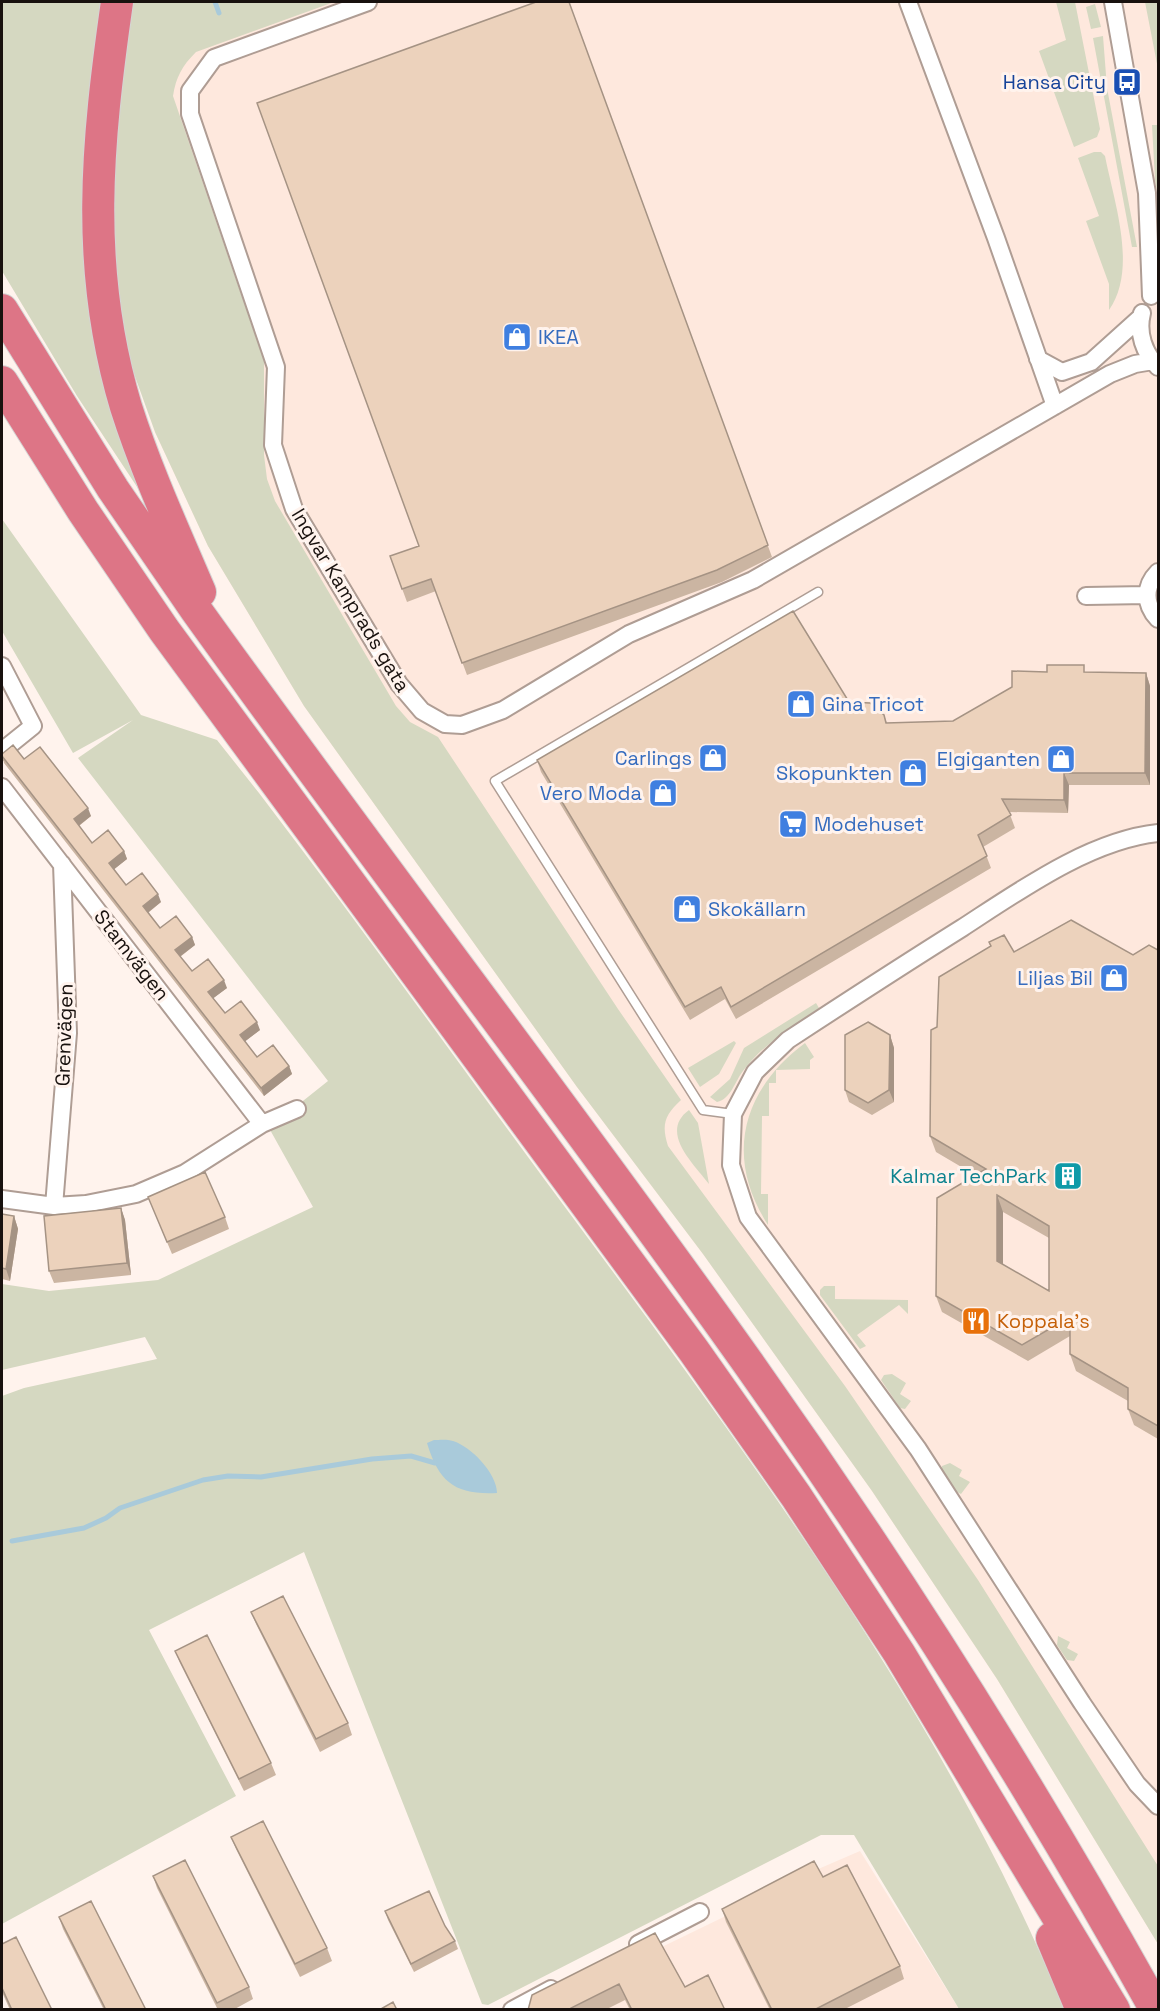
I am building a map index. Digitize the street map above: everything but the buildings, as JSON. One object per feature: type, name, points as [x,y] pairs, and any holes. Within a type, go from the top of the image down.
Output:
[{"type":"highway","points":[[117,2],[103,104],[97,178],[98,240],[104,299],[126,406],[143,455],[226,651]]},
{"type":"highway","points":[[2,310],[113,489],[226,651],[723,1327],[828,1479],[928,1629],[1030,1792],[1156,2010]]},
{"type":"highway","points":[[2,382],[83,511],[164,630],[694,1351],[789,1487],[899,1653],[1114,2010]]},
{"type":"highway","points":[[984,1791],[1044,1920],[1082,2010]]},
{"type":"highway","points":[[1030,1792],[1158,1973]]},
{"type":"street","name":"Ingvar Kamprads gata","points":[[368,2],[213,58],[190,91],[190,114],[276,367],[273,445],[294,509],[399,684],[422,711],[446,724],[462,725],[503,710],[629,634],[753,580],[1110,374],[1135,364],[1156,364]]},
{"type":"street","points":[[908,2],[996,238],[1055,406]]},
{"type":"street","points":[[1038,359],[1062,372],[1091,362],[1141,317],[1155,292],[1147,193],[1113,2]]},
{"type":"street","points":[[1147,193],[1158,213]]},
{"type":"street","points":[[1141,317],[1142,340],[1156,364]]},
{"type":"street","points":[[1158,572],[1148,586],[1147,595],[1148,604],[1158,619]]},
{"type":"street","points":[[1086,596],[1147,595]]},
{"type":"street","points":[[2,666],[33,726],[2,751]]},
{"type":"street","name":"Stamvägen","points":[[2,787],[262,1124]]},
{"type":"street","points":[[1158,833],[1108,844],[1033,882],[788,1040],[755,1072],[733,1114],[731,1165],[748,1217],[918,1449],[1082,1703],[1137,1784],[1158,1806]]},
{"type":"street","name":"Grenvägen","points":[[54,1206],[68,1033],[62,864]]},
{"type":"street","points":[[2,1199],[54,1206],[86,1204],[136,1194],[185,1173],[262,1124],[297,1109]]},
{"type":"street","points":[[627,1950],[699,1912]]},
{"type":"street","points":[[512,2010],[564,1982]]},
{"type":"lane","points":[[733,1114],[703,1110],[495,781],[819,592]]},
{"type":"shaded area","points":[[131,2],[1158,2],[1158,1944],[997,1679],[872,1491],[703,1254],[577,1087],[304,706],[208,546],[155,432]]},
{"type":"shaded area","points":[[860,1851],[959,2009],[532,2010],[736,1911],[802,1876]]},
{"type":"green space","points":[[2,2],[106,2],[90,110],[151,508],[77,396],[2,271]]},
{"type":"green space","points":[[131,2],[334,2],[196,52],[180,72],[173,96],[264,361],[264,455],[267,479],[275,501],[396,706],[410,722],[438,737],[681,1100],[671,1110],[666,1120],[665,1132],[668,1146],[845,1386],[978,1580],[1158,1866],[1158,1944],[997,1679],[872,1491],[703,1254],[577,1087],[304,706],[208,546],[155,432],[128,357],[117,290],[111,181]]},
{"type":"green space","points":[[1056,2],[1075,2],[1100,129],[1097,137],[1074,147],[1039,51],[1066,40]]},
{"type":"green space","points":[[1145,2],[1158,2],[1158,69]]},
{"type":"green space","points":[[1095,4],[1101,27],[1091,29],[1086,7]]},
{"type":"green space","points":[[1103,36],[1107,88],[1137,247],[1132,247],[1093,38]]},
{"type":"green space","points":[[1152,125],[1158,125],[1158,197],[1155,180]]},
{"type":"green space","points":[[1101,152],[1105,156],[1118,214],[1123,255],[1118,293],[1109,310],[1109,284],[1086,221],[1099,216],[1078,158]]},
{"type":"green space","points":[[2,519],[141,715],[217,740],[259,793],[650,1322],[784,1509],[909,1704],[966,1803],[1018,1905],[1064,2009],[959,2009],[854,1835],[821,1835],[488,2005],[482,2004],[304,1552],[149,1630],[236,1796],[2,1924],[2,1396],[24,1388],[157,1359],[145,1337],[2,1370],[2,1284],[49,1291],[158,1280],[313,1207],[269,1128],[328,1081],[78,758],[133,720],[73,753],[2,631]]},
{"type":"green space","points":[[816,1003],[819,1008],[778,1036],[759,1053],[740,1075],[726,1097],[717,1102],[710,1097],[730,1079],[744,1048]]},
{"type":"green space","points":[[734,1041],[736,1043],[719,1074],[700,1087],[688,1068]]},
{"type":"green space","points":[[805,1043],[814,1057],[810,1060],[810,1069],[776,1070]]},
{"type":"green space","points":[[776,1070],[776,1083],[769,1083],[769,1116],[762,1116],[761,1194],[768,1194],[768,1225],[754,1200],[746,1174],[744,1150],[746,1126],[754,1103]]},
{"type":"green space","points":[[689,1110],[698,1123],[709,1184],[688,1157],[678,1138],[677,1128]]},
{"type":"green space","points":[[824,1286],[835,1286],[835,1299],[908,1300],[908,1314],[899,1305],[857,1335],[866,1346],[860,1349],[820,1295],[820,1290]]},
{"type":"green space","points":[[892,1374],[906,1383],[900,1394],[911,1401],[905,1409],[900,1408],[881,1380],[884,1375]]},
{"type":"green space","points":[[950,1463],[962,1470],[959,1476],[970,1482],[961,1494],[957,1492],[942,1470],[942,1466]]},
{"type":"green space","points":[[1058,1636],[1070,1642],[1067,1648],[1078,1654],[1074,1661],[1067,1660],[1057,1645]]},
{"type":"water","points":[[434,1440],[453,1441],[468,1449],[488,1470],[497,1493],[470,1492],[451,1484],[437,1468],[432,1457],[427,1443]]},
{"type":"waterway","points":[[215,2],[219,13]]},
{"type":"waterway","points":[[12,1541],[84,1528],[106,1518],[120,1508],[203,1480],[228,1476],[261,1477],[372,1459],[411,1456],[435,1463]]},
{"type":"place","name":"Hansa City","points":[[1127,82]]},
{"type":"place","name":"IKEA","points":[[517,337]]},
{"type":"place","name":"Gina Tricot","points":[[801,704]]},
{"type":"place","name":"Carlings","points":[[713,758]]},
{"type":"place","name":"Elgiganten","points":[[1061,759]]},
{"type":"place","name":"Skopunkten","points":[[913,773]]},
{"type":"place","name":"Vero Moda","points":[[663,793]]},
{"type":"place","name":"Modehuset","points":[[793,824]]},
{"type":"place","name":"Skokällarn","points":[[687,909]]},
{"type":"place","name":"Liljas Bil","points":[[1114,978]]},
{"type":"place","name":"Kalmar TechPark","points":[[1068,1176]]},
{"type":"place","name":"Koppala's","points":[[976,1321]]}]
